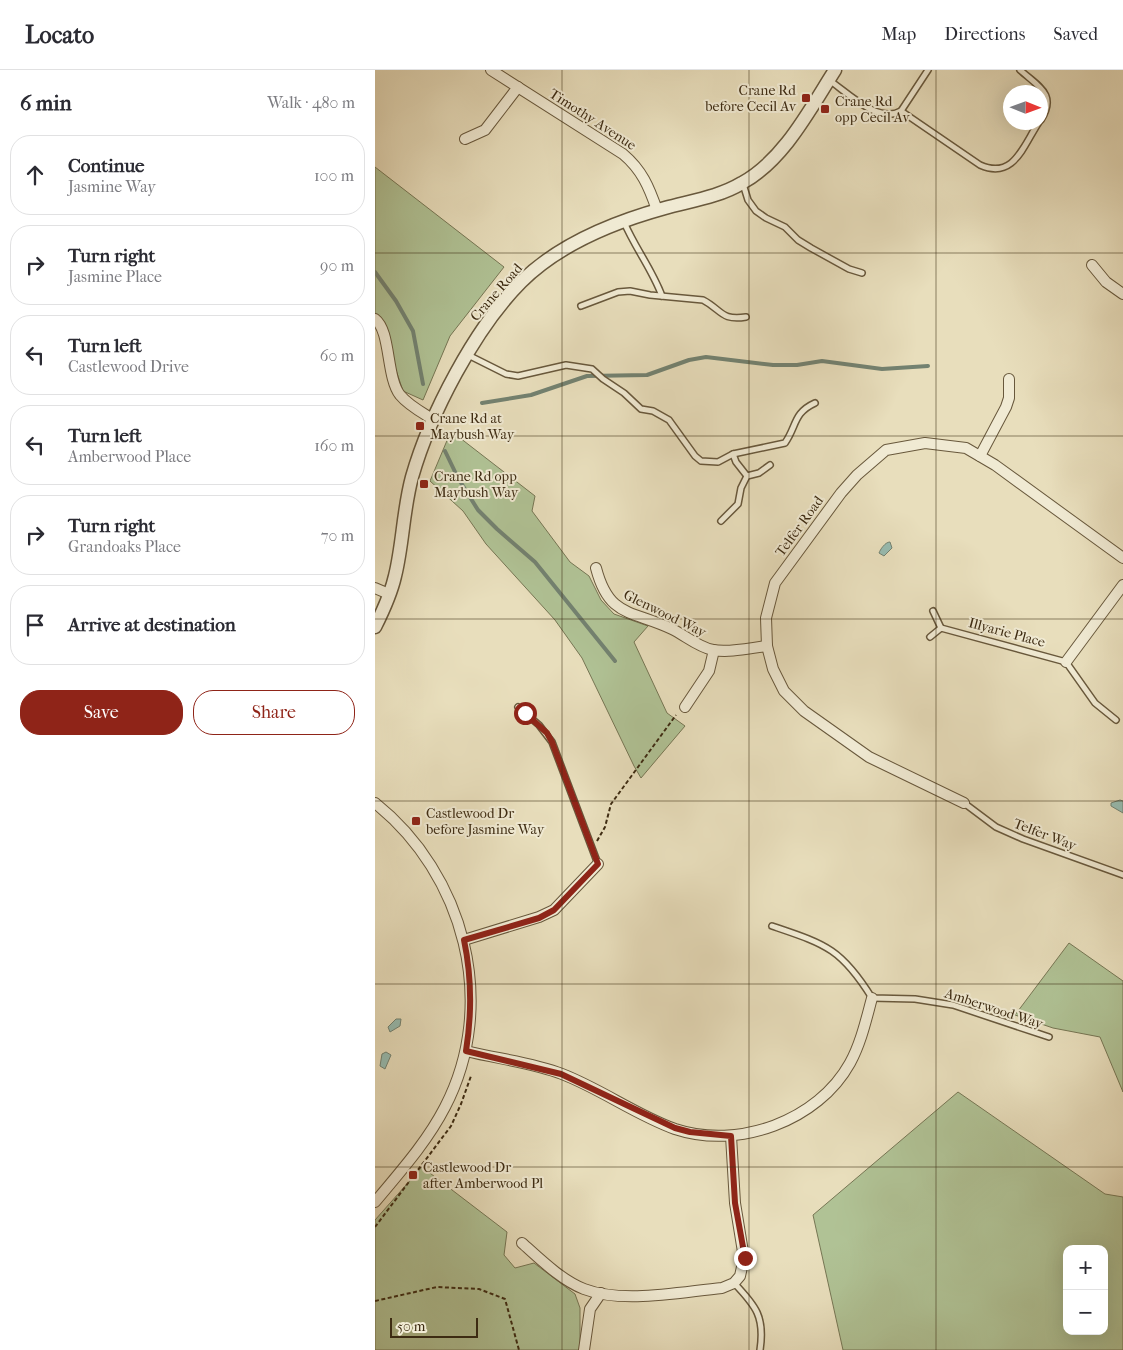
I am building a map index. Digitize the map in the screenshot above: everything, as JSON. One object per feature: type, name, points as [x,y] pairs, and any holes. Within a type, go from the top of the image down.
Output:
[{"type":"street","name":"Timothy Avenue","points":[[491,70],[623,154],[637,166],[645,178],[657,210]]},
{"type":"street","name":"Crane Road","points":[[375,627],[395,577],[413,476],[435,420],[466,354],[505,300],[532,272],[563,250],[624,221],[720,193],[742,184],[762,169],[778,152],[832,75]]},
{"type":"street","points":[[465,139],[485,130],[517,87]]},
{"type":"street","points":[[1091,265],[1106,282],[1123,294]]},
{"type":"street","points":[[375,319],[383,331],[392,375],[399,394],[409,404],[435,420]]},
{"type":"street","points":[[980,456],[1009,398],[1009,378]]},
{"type":"street","name":"Telfer Road","points":[[964,803],[869,757],[804,711],[785,691],[773,669],[767,646],[766,618],[775,583],[841,492],[857,474],[886,450],[925,443],[966,448],[980,456],[1123,558]]},
{"type":"street","name":"Glenwood Way","points":[[596,568],[601,589],[611,602],[626,612],[672,629],[700,646],[714,650],[767,646]]},
{"type":"street","points":[[1066,662],[1123,585]]},
{"type":"street","points":[[375,588],[389,594]]},
{"type":"street","name":"Glenwood Way","points":[[685,707],[709,671],[714,650]]},
{"type":"street","points":[[375,802],[394,818],[430,862],[445,888],[464,940],[471,993],[470,1023],[466,1051],[446,1106],[433,1129],[375,1202]]},
{"type":"street","points":[[464,940],[539,918],[554,910],[598,864]]},
{"type":"street","points":[[466,1051],[561,1074],[675,1128],[690,1132],[731,1136],[765,1129],[786,1120],[805,1111],[824,1096],[851,1063],[872,998]]},
{"type":"street","points":[[522,1243],[573,1284],[601,1293],[628,1296],[722,1288],[734,1283],[740,1276],[745,1258],[735,1203],[731,1136]]},
{"type":"street","points":[[584,1350],[590,1309],[601,1293]]},
{"type":"lane","points":[[832,75],[880,113],[895,114],[901,110],[928,70]]},
{"type":"lane","points":[[1020,70],[1037,85]]},
{"type":"lane","points":[[901,110],[980,165],[992,170],[1002,170],[1012,164],[1034,130]]},
{"type":"lane","points":[[742,184],[748,200],[766,218],[785,227],[798,240],[811,248],[849,269],[862,273]]},
{"type":"lane","points":[[624,221],[633,243],[655,276],[662,296]]},
{"type":"lane","points":[[581,306],[617,292],[630,291],[703,300],[721,315],[737,319],[746,317]]},
{"type":"lane","points":[[466,354],[506,374],[517,376],[566,365],[592,369],[624,393],[641,409],[653,411],[669,420],[695,456],[701,460],[718,462],[733,454],[785,443],[793,431],[795,420],[803,408],[815,403]]},
{"type":"lane","points":[[733,454],[736,462],[747,476]]},
{"type":"lane","points":[[747,476],[759,474],[771,464]]},
{"type":"lane","points":[[721,521],[738,504],[741,488],[747,476]]},
{"type":"lane","points":[[930,637],[941,628],[933,610]]},
{"type":"lane","name":"Illyarie Place","points":[[941,628],[1066,662]]},
{"type":"lane","points":[[1066,662],[1095,703],[1116,720]]},
{"type":"lane","points":[[518,707],[543,729],[552,742],[598,864]]},
{"type":"lane","name":"Telfer Way","points":[[964,803],[996,826],[1023,839],[1123,875]]},
{"type":"lane","points":[[772,926],[815,942],[843,958],[872,998]]},
{"type":"lane","name":"Amberwood Way","points":[[872,998],[915,998],[953,1005],[1049,1037]]},
{"type":"lane","points":[[734,1283],[752,1302],[758,1313],[762,1337],[760,1350]]},
{"type":"path","points":[[591,845],[602,834],[611,804],[678,712],[685,707]]},
{"type":"path","points":[[375,1301],[437,1287],[479,1289],[505,1300],[519,1350]]},
{"type":"green space","points":[[375,167],[504,267],[450,336],[423,400],[403,391],[378,316],[375,314]]},
{"type":"green space","points":[[451,431],[535,496],[532,511],[570,562],[589,576],[601,600],[614,614],[648,626],[634,642],[667,713],[685,726],[641,778],[582,658],[555,620],[486,544],[463,511],[430,481]]},
{"type":"green space","points":[[1069,943],[1123,981],[1123,1092],[1100,1037],[1053,1028],[1015,1015]]},
{"type":"green space","points":[[958,1092],[1105,1194],[1123,1197],[1123,1350],[843,1350],[813,1215]]},
{"type":"green space","points":[[422,1167],[507,1232],[504,1255],[515,1268],[534,1263],[575,1294],[580,1308],[580,1350],[375,1350],[375,1220]]},
{"type":"water","points":[[888,542],[890,542],[892,548],[884,556],[879,553]]},
{"type":"water","points":[[1123,801],[1123,813],[1111,806],[1111,803]]},
{"type":"water","points":[[396,1019],[401,1019],[400,1026],[390,1032],[388,1027]]},
{"type":"water","points":[[386,1052],[391,1055],[385,1069],[380,1066],[382,1054]]},
{"type":"waterway","points":[[375,272],[396,301],[413,331],[423,384]]},
{"type":"waterway","points":[[482,403],[531,395],[587,376],[647,375],[689,360],[706,357],[773,365],[797,365],[822,361],[882,369],[928,366]]},
{"type":"waterway","points":[[445,451],[458,478],[478,510],[535,562],[615,661]]},
{"type":"place","name":"Crane Rd before Cecil Av","points":[[806,98]]},
{"type":"place","name":"Crane Rd opp Cecil Av","points":[[825,109]]},
{"type":"place","name":"Crane Rd at Maybush Way","points":[[420,426]]},
{"type":"place","name":"Crane Rd opp Maybush Way","points":[[424,484]]},
{"type":"place","name":"Castlewood Dr before Jasmine Way","points":[[416,821]]},
{"type":"place","name":"Castlewood Dr after Amberwood Pl","points":[[413,1175]]},
{"type":"route","points":[[525,713],[547,733],[552,742],[598,864],[565,901],[554,910],[539,918],[464,940],[469,964],[471,993],[470,1023],[466,1051],[561,1074],[675,1128],[690,1132],[731,1136],[735,1203],[745,1258]]}]
